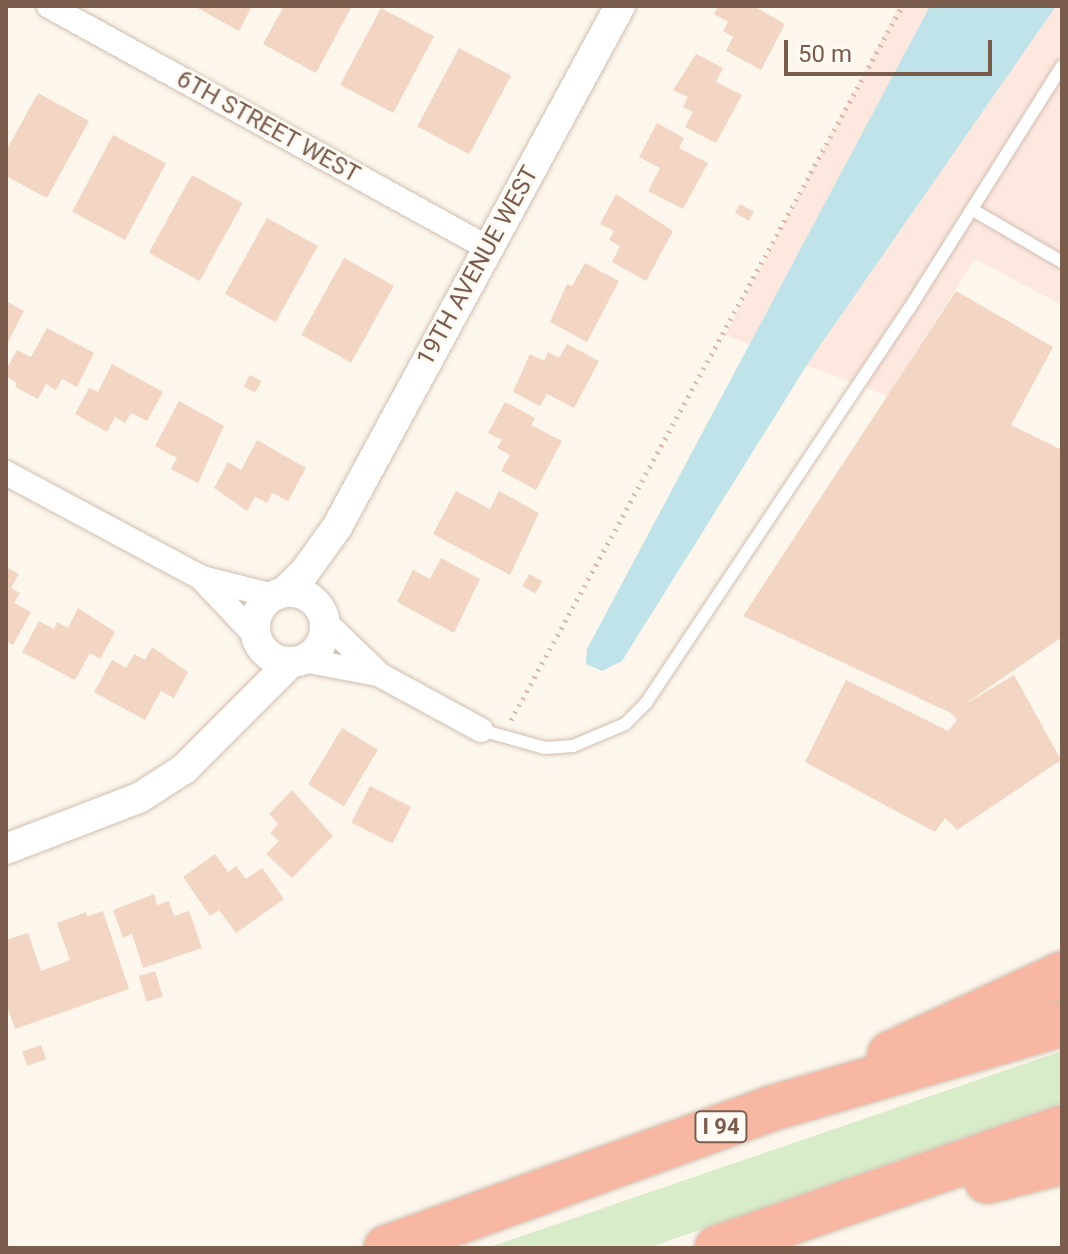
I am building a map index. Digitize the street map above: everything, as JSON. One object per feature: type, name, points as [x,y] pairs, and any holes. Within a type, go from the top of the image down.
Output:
[{"type":"highway","points":[[829,1091],[904,1046],[1062,974]]},
{"type":"highway","name":"I 94","points":[[386,1248],[829,1091],[990,1048],[1062,1024]]},
{"type":"highway","points":[[717,1248],[1062,1128]]},
{"type":"highway","points":[[797,1222],[1062,1162]]},
{"type":"street","name":"6TH STREET WEST","points":[[49,6],[488,248]]},
{"type":"street","name":"19TH AVENUE WEST","points":[[278,594],[304,573],[337,527],[620,6]]},
{"type":"street","points":[[6,473],[202,578],[278,594],[305,595],[380,675],[491,734]]},
{"type":"street","name":"19TH AVENUE WEST","points":[[323,617],[337,527]]},
{"type":"street","points":[[202,578],[279,661],[297,661],[380,675]]},
{"type":"street","points":[[228,723],[258,641],[258,612],[278,594]]},
{"type":"street","points":[[6,849],[139,798],[184,769],[228,723],[297,661],[321,644],[323,617]]},
{"type":"lane","points":[[491,734],[545,748],[573,746],[625,724],[646,703],[683,652],[973,210],[1062,66]]},
{"type":"lane","points":[[973,210],[1062,262]]},
{"type":"path","points":[[491,734],[902,6]]},
{"type":"shaded area","points":[[899,6],[1062,6],[1062,305],[975,259],[888,396],[725,335]]},
{"type":"green space","points":[[1062,1051],[1062,1103],[648,1248],[487,1248]]},
{"type":"water","points":[[930,6],[1056,6],[812,357],[622,661],[602,671],[586,664],[587,649]]},
{"type":"building","points":[[194,6],[252,6],[239,31]]},
{"type":"building","points":[[284,6],[352,6],[316,73],[263,44]]},
{"type":"building","points":[[718,6],[753,6],[785,24],[761,70],[726,51],[733,37],[723,31],[728,22],[714,14]]},
{"type":"building","points":[[381,8],[434,36],[393,113],[340,85]]},
{"type":"building","points":[[459,48],[511,76],[469,154],[417,127]]},
{"type":"building","points":[[696,54],[723,68],[716,82],[742,95],[716,143],[685,127],[693,112],[683,107],[688,97],[673,90]]},
{"type":"building","points":[[38,93],[89,121],[47,198],[6,176],[6,151]]},
{"type":"building","points":[[657,123],[684,138],[679,148],[708,163],[683,209],[648,191],[660,168],[639,157]]},
{"type":"building","points":[[113,135],[166,163],[125,240],[72,212]]},
{"type":"building","points":[[192,175],[243,203],[200,281],[149,253]]},
{"type":"building","points":[[616,194],[673,231],[646,281],[612,262],[620,246],[609,240],[614,231],[600,224]]},
{"type":"building","points":[[740,204],[754,212],[749,221],[735,213]]},
{"type":"building","points":[[267,218],[318,246],[276,322],[225,294]]},
{"type":"building","points":[[344,258],[394,286],[351,363],[301,335]]},
{"type":"building","points":[[585,263],[619,281],[587,342],[550,322],[567,284],[572,286]]},
{"type":"building","points":[[956,291],[1053,347],[1011,425],[1062,450],[1062,637],[962,706],[1014,675],[1061,760],[957,830],[945,818],[935,832],[805,762],[846,680],[948,731],[957,720],[951,713],[743,616]]},
{"type":"building","points":[[6,301],[24,311],[6,346]]},
{"type":"building","points":[[47,328],[94,353],[77,387],[62,379],[56,390],[46,384],[38,399],[15,387],[17,383],[6,377],[6,370],[17,350],[31,357]]},
{"type":"building","points":[[567,344],[599,361],[574,408],[547,394],[540,406],[513,392],[530,354],[544,361],[548,352],[559,358]]},
{"type":"building","points":[[112,364],[163,392],[147,421],[131,413],[125,423],[115,417],[107,432],[75,414],[89,388],[98,392]]},
{"type":"building","points":[[250,375],[261,381],[255,393],[244,386]]},
{"type":"building","points":[[179,401],[224,426],[198,483],[171,469],[177,458],[155,446]]},
{"type":"building","points":[[505,402],[535,418],[531,425],[562,441],[536,490],[501,471],[510,455],[497,448],[502,440],[488,433]]},
{"type":"building","points":[[257,440],[306,468],[288,501],[272,493],[267,503],[255,497],[247,511],[214,488],[228,462],[241,470]]},
{"type":"building","points":[[456,491],[490,509],[499,491],[539,513],[510,575],[433,534]]},
{"type":"building","points":[[441,558],[480,579],[454,633],[397,602],[413,570],[430,579]]},
{"type":"building","points":[[6,567],[19,574],[11,588],[20,593],[14,603],[31,612],[13,645],[6,641]]},
{"type":"building","points":[[529,574],[542,581],[536,593],[522,586]]},
{"type":"building","points":[[78,608],[115,632],[100,659],[90,653],[75,680],[22,652],[39,621],[54,629],[57,622],[68,628]]},
{"type":"building","points":[[152,647],[188,672],[174,698],[161,691],[145,720],[94,692],[112,660],[126,668],[134,654],[145,660]]},
{"type":"building","points":[[342,728],[378,750],[344,806],[308,785]]},
{"type":"building","points":[[370,786],[411,807],[392,843],[351,823]]},
{"type":"building","points":[[292,790],[333,836],[292,878],[266,854],[279,841],[270,833],[278,824],[269,814]]},
{"type":"building","points":[[215,854],[228,872],[236,866],[246,879],[262,868],[284,899],[236,933],[219,910],[210,916],[183,877]]},
{"type":"building","points":[[154,894],[157,905],[169,901],[174,916],[189,911],[202,948],[143,968],[132,934],[123,938],[113,910]]},
{"type":"building","points":[[103,911],[129,989],[15,1029],[6,1004],[6,940],[28,933],[41,971],[70,960],[57,923],[86,912],[87,916]]},
{"type":"building","points":[[155,971],[163,997],[147,1002],[139,976]]},
{"type":"building","points":[[41,1045],[46,1059],[27,1066],[22,1052]]}]
